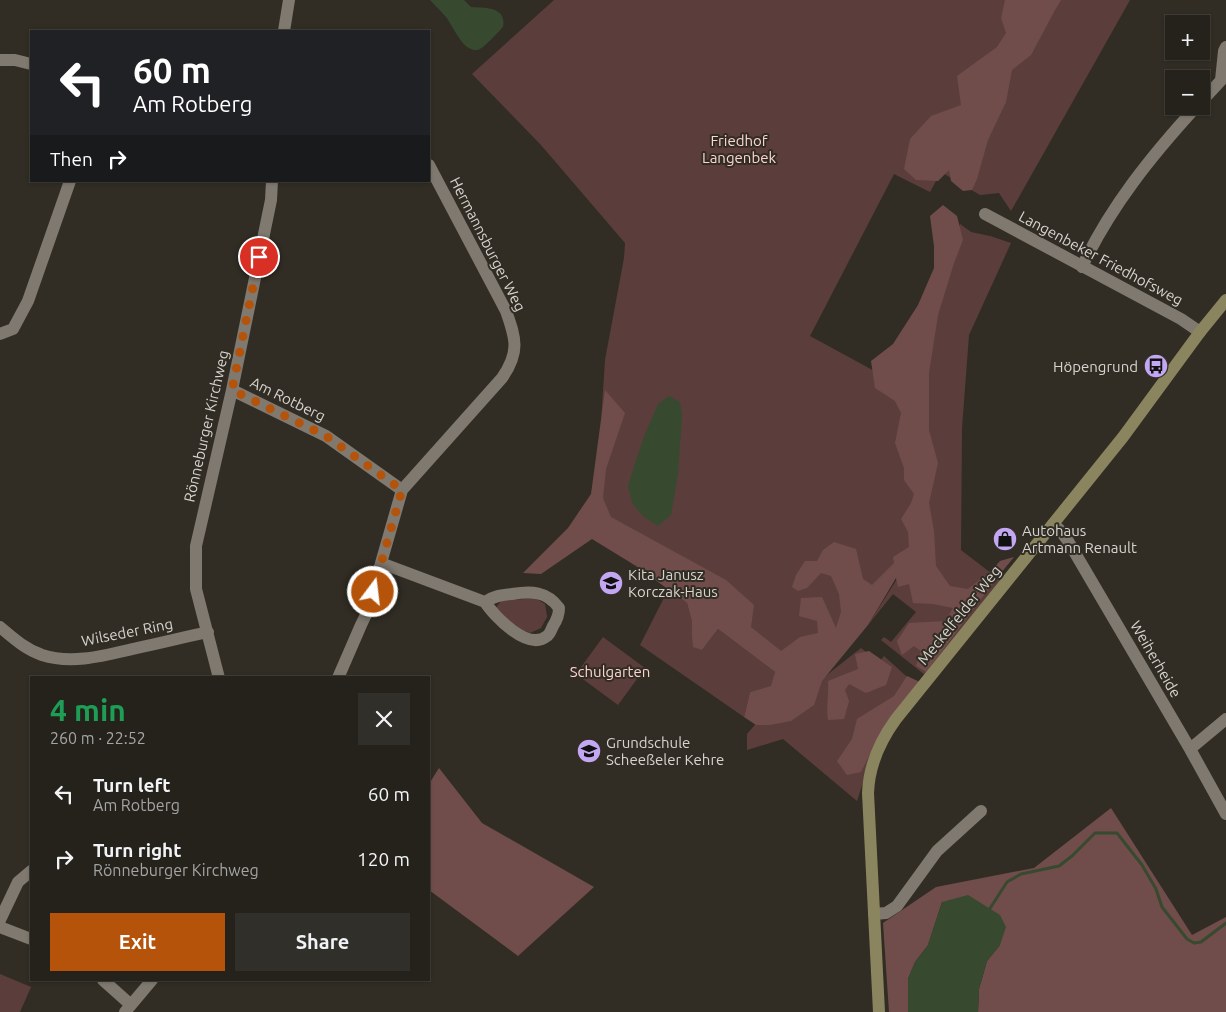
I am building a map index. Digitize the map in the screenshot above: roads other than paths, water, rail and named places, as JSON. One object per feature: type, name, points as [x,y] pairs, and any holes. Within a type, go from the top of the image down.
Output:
[{"type":"main road","name":"Meckelfelder Weg","points":[[879,1012],[868,793],[871,768],[881,743],[896,719],[1123,436],[1226,300]]},
{"type":"street","points":[[284,30],[289,0]]},
{"type":"street","points":[[1210,93],[1224,78],[1224,51],[1226,47]]},
{"type":"street","points":[[0,60],[14,60],[30,64]]},
{"type":"street","points":[[1082,267],[1088,254],[1130,187],[1167,139],[1189,115]]},
{"type":"street","name":"Hermannsburger Weg","points":[[339,676],[371,604],[402,490],[502,378],[511,364],[514,352],[514,336],[506,311],[430,167]]},
{"type":"street","points":[[0,334],[13,328],[28,301],[70,182]]},
{"type":"street","name":"Rönneburger Kirchweg","points":[[219,676],[196,589],[196,546],[232,390],[271,200],[272,182]]},
{"type":"street","name":"Langenbeker Friedhofsweg","points":[[986,214],[1181,319],[1200,332]]},
{"type":"street","name":"Am Rotberg","points":[[232,390],[326,436],[402,490]]},
{"type":"street","name":"Weiherheide","points":[[1053,524],[1068,541],[1226,814]]},
{"type":"street","points":[[381,563],[485,602],[491,611],[514,633],[522,637],[542,639],[549,635],[558,618],[559,608],[554,601],[538,593],[527,592],[494,596],[485,602]]},
{"type":"street","name":"Wilseder Ring","points":[[0,627],[28,649],[49,657],[63,659],[104,656],[208,632]]},
{"type":"street","points":[[1190,750],[1226,719]]},
{"type":"street","points":[[874,914],[886,913],[897,906],[938,851],[981,811]]},
{"type":"street","points":[[0,920],[18,882],[30,872]]},
{"type":"street","points":[[0,927],[30,939]]},
{"type":"street","points":[[104,981],[128,1008],[151,981]]},
{"type":"waterway","points":[[989,910],[1007,882],[1021,874],[1059,866],[1095,833],[1117,833],[1142,865],[1156,889],[1162,907],[1187,939],[1194,943],[1201,942],[1226,923]]},
{"type":"place","name":"Höpengrund","points":[[1156,366]]},
{"type":"place","name":"Autohaus Artmann Renault","points":[[1005,539]]},
{"type":"place","name":"Kita Janusz Korczak-Haus","points":[[611,583]]},
{"type":"place","name":"Grundschule Scheeßeler Kehre","points":[[589,751]]},
{"type":"park label","name":"Friedhof Langenbek","points":[[739,148]]},
{"type":"park label","name":"Schulgarten","points":[[610,671]]}]
